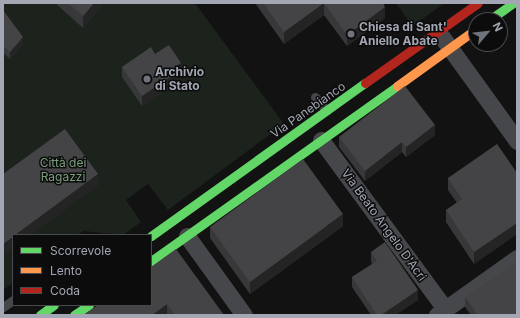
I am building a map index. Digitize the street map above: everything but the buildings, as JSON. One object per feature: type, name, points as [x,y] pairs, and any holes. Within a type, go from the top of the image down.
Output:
[{"type":"street","name":"Via Panebianco","points":[[152,235],[478,3]]},
{"type":"street","points":[[500,12],[513,3]]},
{"type":"street","points":[[438,32],[517,141]]},
{"type":"street","points":[[152,260],[468,35]]},
{"type":"street","name":"Via Beato Angelo D'Acri","points":[[321,140],[442,312]]},
{"type":"street","points":[[187,236],[244,315]]},
{"type":"street","points":[[442,312],[517,258]]},
{"type":"street","points":[[40,315],[53,306]]},
{"type":"street","points":[[74,315],[88,306]]},
{"type":"lane","points":[[315,97],[327,111]]},
{"type":"lane","points":[[3,307],[12,301]]},
{"type":"green space","name":"Città dei Ragazzi","points":[[3,3],[195,3],[284,124],[168,210],[148,184],[126,200],[141,222],[124,234],[83,231],[79,234],[12,234],[12,284],[3,290]]},
{"type":"green space","points":[[396,3],[445,3],[412,26]]},
{"type":"traffic: fast","points":[[500,12],[513,3]]},
{"type":"traffic: fast","points":[[152,235],[365,83]]},
{"type":"traffic: fast","points":[[152,260],[397,86]]},
{"type":"traffic: fast","points":[[40,315],[53,306]]},
{"type":"traffic: fast","points":[[74,315],[88,306]]},
{"type":"traffic: slow","points":[[397,86],[468,35]]},
{"type":"traffic: jam","points":[[365,83],[478,3]]},
{"type":"place","name":"Chiesa di Sant' Aniello Abate","points":[[351,34]]},
{"type":"place","name":"Archivio di Stato","points":[[147,79]]}]
